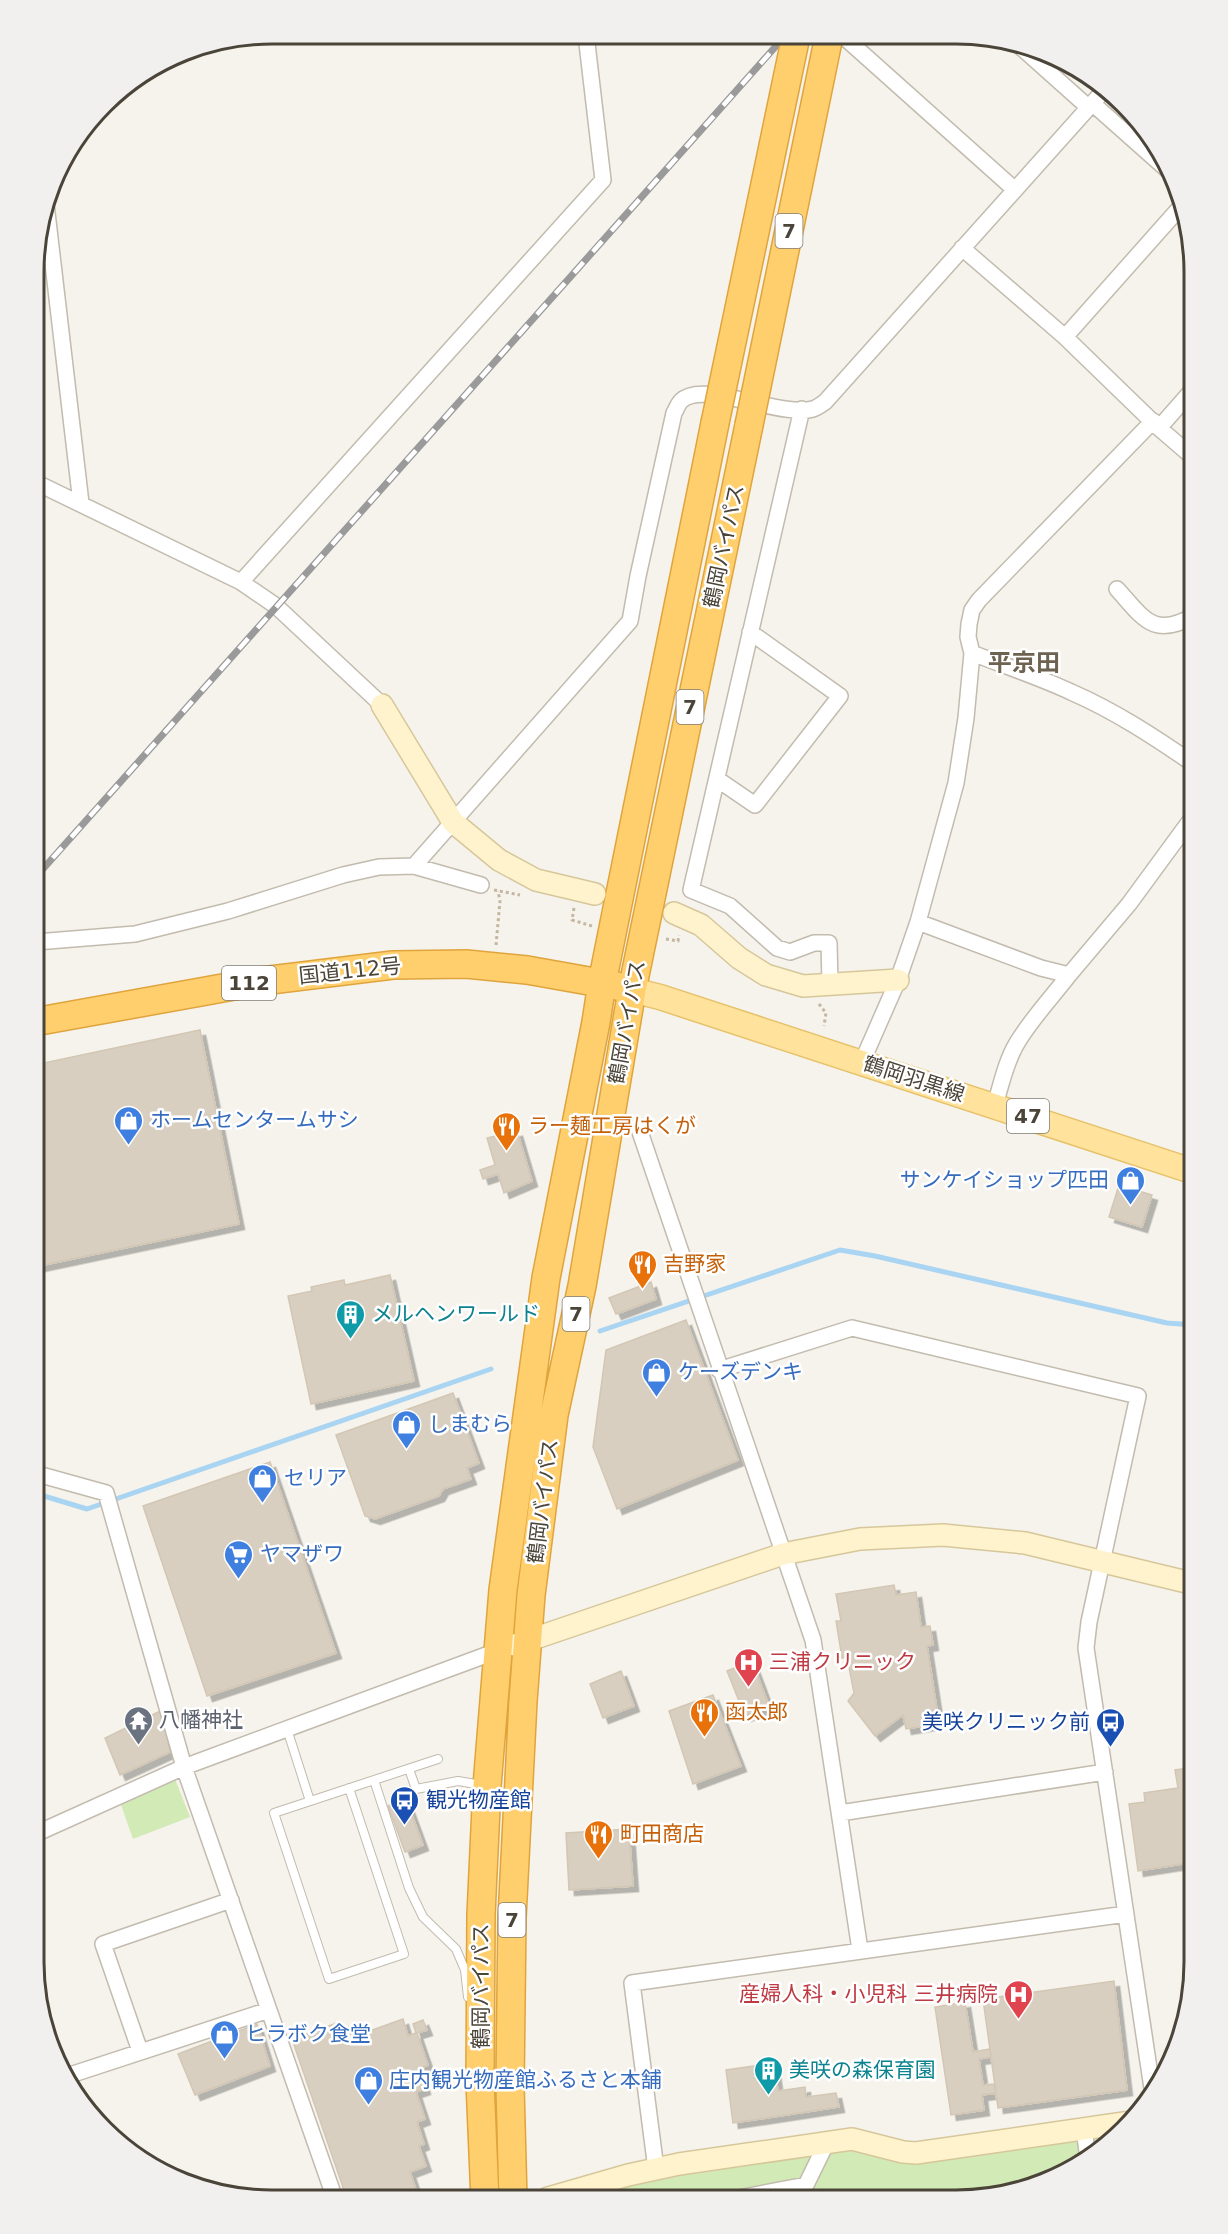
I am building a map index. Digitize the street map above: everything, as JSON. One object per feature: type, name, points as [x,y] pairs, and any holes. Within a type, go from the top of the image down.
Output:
[{"type":"highway","name":"鶴岡バイパス","points":[[485,2190],[480,2082],[481,1915],[487,1786],[503,1590],[546,1278],[602,983],[794,44]]},
{"type":"highway","name":"鶴岡バイパス","points":[[513,2190],[510,2086],[512,1918],[527,1640],[554,1415],[582,1286],[632,990],[827,44]]},
{"type":"highway","name":"国道112号","points":[[44,1020],[262,981],[393,965],[466,964],[527,970],[632,990]]},
{"type":"main road","name":"鶴岡羽黒線","points":[[632,990],[862,1062],[1184,1168]]},
{"type":"street","points":[[241,582],[603,180],[587,44]]},
{"type":"street","points":[[852,44],[1014,189]]},
{"type":"street","points":[[1033,57],[1155,160]]},
{"type":"street","points":[[414,866],[630,621],[674,413],[681,400],[695,394],[709,394],[784,410],[814,409],[830,397],[1100,95]]},
{"type":"street","points":[[1065,337],[1176,211]]},
{"type":"street","points":[[48,225],[81,503]]},
{"type":"street","points":[[962,248],[1065,337],[1184,449]]},
{"type":"street","points":[[862,1062],[898,980],[918,921],[956,783],[966,718],[972,652],[968,637],[972,610],[979,600],[1184,398]]},
{"type":"street","points":[[802,410],[691,890],[730,906],[777,948],[790,952],[814,943],[830,943],[830,983]]},
{"type":"street","points":[[44,486],[241,582],[276,606],[382,705],[453,822],[499,860],[536,880],[595,894]]},
{"type":"street","points":[[1117,589],[1141,616],[1161,627],[1184,620]]},
{"type":"street","points":[[717,779],[755,805],[840,696],[750,632]]},
{"type":"street","points":[[972,652],[1071,692],[1104,708],[1184,757]]},
{"type":"street","points":[[995,1105],[1016,1045],[1028,1026],[1129,904],[1184,829]]},
{"type":"street","points":[[44,941],[135,934],[228,911],[343,875],[379,867],[414,866],[481,885]]},
{"type":"street","points":[[918,921],[1041,968],[1070,975]]},
{"type":"street","points":[[677,922],[701,925],[739,958],[765,975],[803,986],[898,980]]},
{"type":"street","points":[[638,1126],[719,1370],[813,1640],[860,1950]]},
{"type":"street","points":[[719,1370],[852,1328],[1138,1396],[1089,1622],[1086,1648],[1150,2082]]},
{"type":"street","points":[[44,1476],[106,1494],[184,1767],[332,2190]]},
{"type":"street","points":[[44,1830],[184,1767],[527,1640],[783,1554],[860,1539],[943,1535],[1025,1543],[1184,1581]]},
{"type":"street","points":[[840,1813],[1105,1772]]},
{"type":"street","points":[[140,2051],[104,1944],[231,1900]]},
{"type":"street","points":[[656,2169],[632,1983],[1126,1914]]},
{"type":"street","points":[[72,2073],[269,2010]]},
{"type":"street","points":[[576,2190],[656,2169],[852,2139],[903,2152],[916,2153],[1118,2124]]},
{"type":"street","points":[[1084,2129],[1087,2149]]},
{"type":"street","points":[[780,2190],[806,2185],[826,2144]]},
{"type":"lane","points":[[287,1729],[310,1801]]},
{"type":"lane","points":[[349,1788],[404,1954],[329,1979],[274,1813],[349,1788],[409,1769],[438,1759]]},
{"type":"lane","points":[[409,1769],[416,1789],[458,1780],[487,1786]]},
{"type":"lane","points":[[374,1780],[410,1888],[423,1917],[450,1941],[461,1959],[465,1970],[470,2011]]},
{"type":"lane","points":[[472,2023],[480,2082]]},
{"type":"path","points":[[496,945],[500,901],[498,891]]},
{"type":"path","points":[[575,906],[572,920],[593,926]]},
{"type":"path","points":[[661,939],[678,941],[677,922]]},
{"type":"green space","points":[[175,1779],[190,1817],[133,1839],[120,1802]]},
{"type":"green space","points":[[1095,2138],[1096,2142],[1070,2160],[1044,2173],[1015,2183],[986,2189],[601,2190],[840,2146],[916,2161]]},
{"type":"building","name":"ホームセンタームサシ","points":[[200,1030],[239,1224],[44,1265],[44,1063]]},
{"type":"building","name":"ラー麺工房はくが","points":[[517,1131],[532,1181],[504,1193],[498,1174],[483,1179],[480,1170],[495,1165],[487,1138]]},
{"type":"building","name":"サンケイショップ匹田","points":[[1119,1185],[1152,1195],[1142,1227],[1109,1217]]},
{"type":"building","name":"メルヘンワールド","points":[[390,1275],[414,1381],[311,1404],[288,1296],[312,1291],[311,1287],[344,1280],[345,1285]]},
{"type":"building","name":"吉野家","points":[[651,1282],[656,1299],[616,1314],[609,1298]]},
{"type":"building","name":"ケーズデンキ","points":[[686,1320],[738,1460],[617,1509],[593,1447],[606,1350]]},
{"type":"building","name":"しまむら","points":[[453,1393],[479,1463],[467,1468],[471,1479],[443,1489],[439,1496],[375,1519],[365,1516],[336,1435]]},
{"type":"building","name":"ヤマザワ","points":[[270,1462],[336,1653],[207,1696],[143,1506]]},
{"type":"building","points":[[894,1585],[896,1595],[916,1592],[921,1627],[930,1626],[933,1645],[927,1646],[937,1710],[933,1711],[936,1724],[906,1729],[903,1715],[875,1736],[848,1701],[854,1693],[847,1657],[842,1658],[836,1621],[841,1621],[836,1594]]},
{"type":"building","name":"三浦クリニック","points":[[752,1661],[769,1706],[745,1716],[727,1671]]},
{"type":"building","points":[[621,1671],[634,1706],[603,1718],[590,1684]]},
{"type":"building","name":"函太郎","points":[[713,1695],[741,1766],[693,1784],[669,1711]]},
{"type":"building","name":"八幡神社","points":[[162,1710],[170,1752],[120,1775],[105,1738]]},
{"type":"building","points":[[1184,1769],[1184,1864],[1138,1871],[1129,1804],[1145,1802],[1144,1793],[1178,1788],[1175,1770]]},
{"type":"building","name":"観光物産館","points":[[406,1799],[423,1845],[405,1852],[388,1806]]},
{"type":"building","name":"町田商店","points":[[629,1829],[633,1886],[569,1890],[566,1833]]},
{"type":"building","points":[[1114,1981],[1127,2090],[998,2108],[983,1999]]},
{"type":"building","points":[[965,2002],[973,2052],[990,2049],[991,2057],[979,2059],[983,2085],[994,2084],[996,2093],[982,2095],[984,2110],[951,2115],[935,2007]]},
{"type":"building","name":"庄内観光物産館ふるさと本舗","points":[[403,2019],[408,2036],[416,2033],[413,2024],[423,2020],[427,2030],[417,2033],[428,2065],[423,2067],[427,2077],[422,2078],[425,2089],[416,2092],[425,2119],[417,2122],[424,2144],[419,2146],[426,2166],[410,2172],[416,2190],[344,2190],[292,2039],[337,2023],[339,2030],[361,2022],[364,2033]]},
{"type":"building","name":"ヒラボク食堂","points":[[257,2024],[270,2066],[195,2095],[178,2054]]},
{"type":"building","name":"美咲の森保育園","points":[[774,2063],[778,2091],[805,2087],[806,2097],[836,2093],[839,2107],[733,2123],[726,2070]]},
{"type":"waterway","points":[[600,1331],[840,1250],[1167,1323],[1184,1324]]},
{"type":"waterway","points":[[44,1496],[87,1509],[491,1369]]},
{"type":"railway","points":[[44,868],[778,44]]},
{"type":"place","name":"ホームセンタームサシ","points":[[129,1146]]},
{"type":"place","name":"ラー麺工房はくが","points":[[507,1152]]},
{"type":"place","name":"サンケイショップ匹田","points":[[1130,1206]]},
{"type":"place","name":"吉野家","points":[[642,1290]]},
{"type":"place","name":"メルヘンワールド","points":[[351,1340]]},
{"type":"place","name":"ケーズデンキ","points":[[657,1398]]},
{"type":"place","name":"しまむら","points":[[407,1450]]},
{"type":"place","name":"セリア","points":[[263,1504]]},
{"type":"place","name":"ヤマザワ","points":[[239,1580]]},
{"type":"place","name":"三浦クリニック","points":[[748,1688]]},
{"type":"place","name":"函太郎","points":[[704,1738]]},
{"type":"place","name":"八幡神社","points":[[138,1746]]},
{"type":"place","name":"美咲クリニック前","points":[[1111,1748]]},
{"type":"place","name":"観光物産館","points":[[405,1826]]},
{"type":"place","name":"町田商店","points":[[599,1860]]},
{"type":"place","name":"産婦人科・小児科 三井病院","points":[[1019,2020]]},
{"type":"place","name":"ヒラボク食堂","points":[[224,2060]]},
{"type":"place","name":"美咲の森保育園","points":[[768,2096]]},
{"type":"place","name":"庄内観光物産館ふるさと本舗","points":[[368,2106]]},
{"type":"district","name":"平京田","points":[[1024,663]]}]
